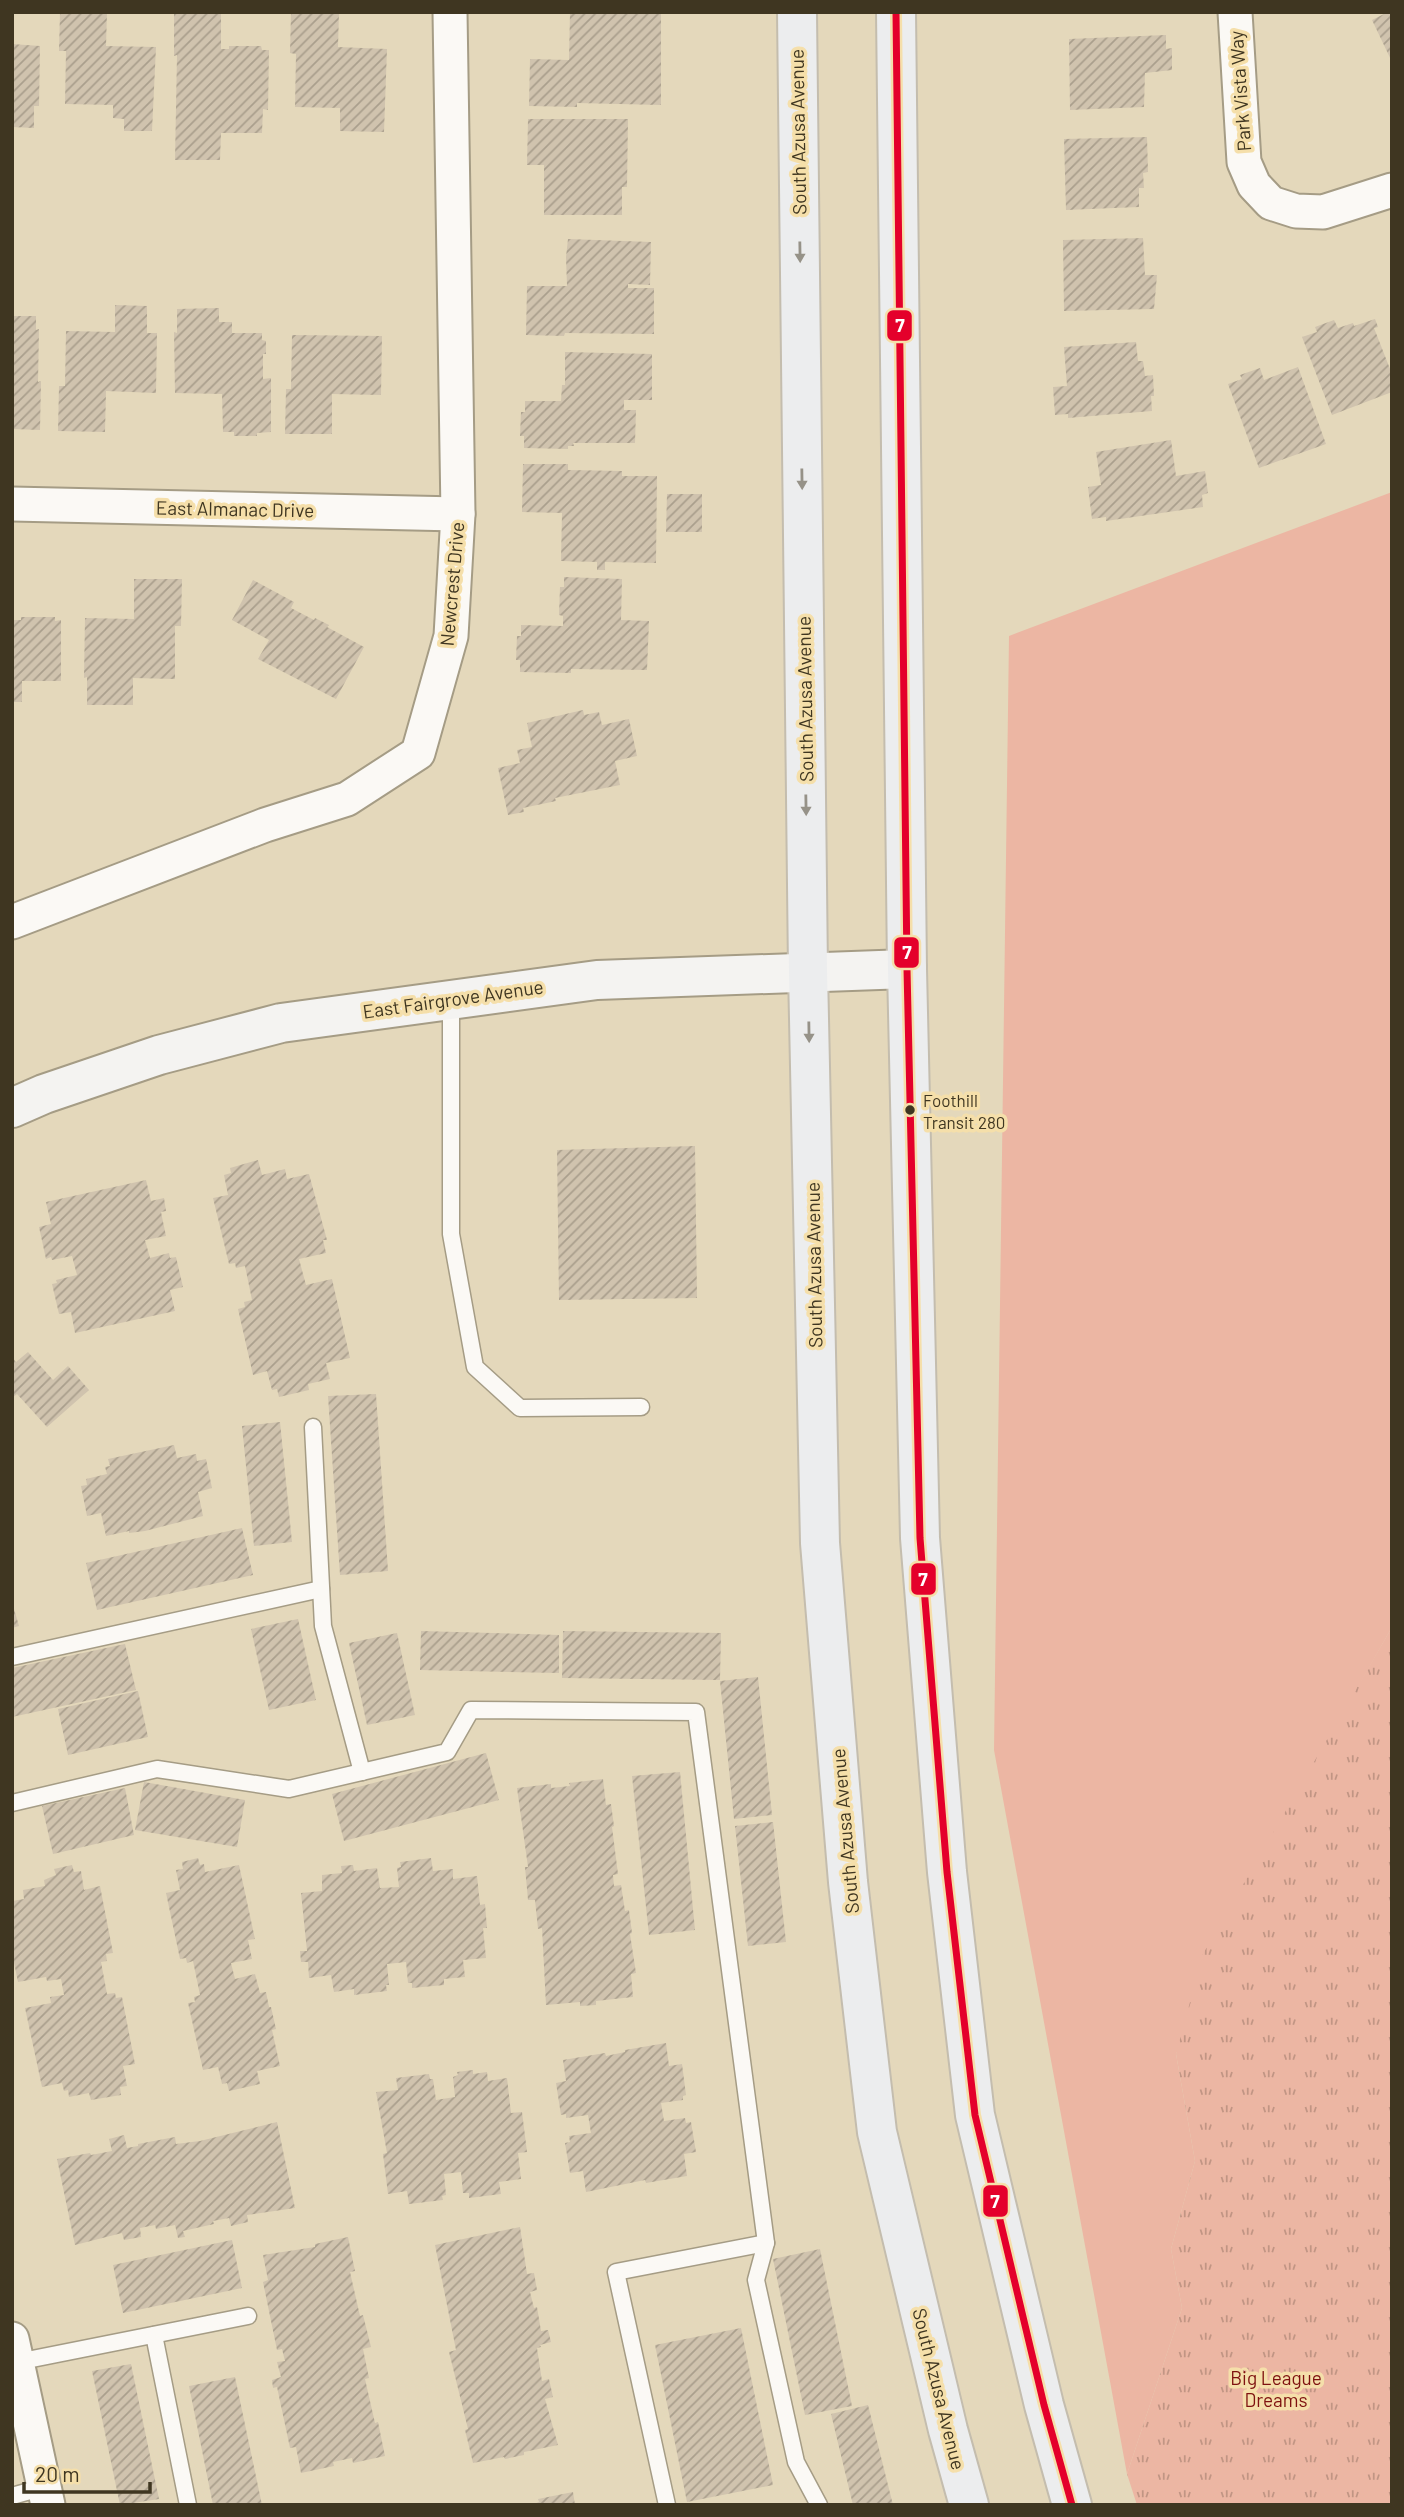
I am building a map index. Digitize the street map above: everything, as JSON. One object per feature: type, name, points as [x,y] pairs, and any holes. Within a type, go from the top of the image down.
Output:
[{"type":"main road","name":"South Azusa Avenue","points":[[797,12],[808,971],[820,1543],[848,1882],[877,2132],[948,2431],[969,2505]]},
{"type":"main road","points":[[896,12],[907,969],[920,1538],[947,1872],[975,2115],[1044,2405],[1072,2505]]},
{"type":"street","name":"Newcrest Drive","points":[[12,922],[265,825],[347,799],[418,753],[452,636],[458,514],[450,12]]},
{"type":"street","name":"Park Vista Way","points":[[1235,12],[1244,162],[1254,185],[1271,204],[1296,211],[1322,212],[1392,190]]},
{"type":"street","name":"East Almanac Drive","points":[[12,503],[458,514]]},
{"type":"street","name":"East Fairgrove Avenue","points":[[12,1108],[44,1094],[159,1055],[281,1023],[597,980],[907,969]]},
{"type":"street","points":[[15,2351],[46,2496]]},
{"type":"lane","points":[[451,1000],[451,1234],[474,1367],[520,1408],[641,1407]]},
{"type":"lane","points":[[313,1427],[323,1626],[362,1772]]},
{"type":"lane","points":[[12,1657],[321,1589]]},
{"type":"lane","points":[[12,1803],[157,1769],[289,1789],[447,1752],[471,1710],[696,1712],[766,2244],[757,2280],[796,2462],[819,2505]]},
{"type":"lane","points":[[667,2505],[616,2272],[766,2244]]},
{"type":"lane","points":[[15,2351],[154,2335],[248,2316]]},
{"type":"lane","points":[[154,2335],[188,2505]]},
{"type":"lane","points":[[12,2496],[46,2496]]},
{"type":"green space","points":[[1392,492],[1392,1627],[1345,1710],[1176,2054],[1195,2161],[1171,2249],[1182,2308],[1127,2474],[994,1750],[1009,636]]},
{"type":"green space","name":"Big League Dreams","points":[[1392,1627],[1392,2505],[1137,2505],[1127,2474],[1182,2308],[1171,2249],[1195,2161],[1176,2054],[1203,1954]]},
{"type":"building","points":[[60,12],[107,12],[106,46],[156,47],[152,131],[124,131],[124,119],[113,118],[113,105],[65,104],[66,51],[59,51]]},
{"type":"building","points":[[174,12],[221,12],[221,49],[229,49],[229,46],[261,46],[262,50],[269,50],[268,110],[263,109],[262,133],[221,133],[220,160],[175,160],[177,55],[174,56]]},
{"type":"building","points":[[291,12],[339,12],[338,47],[387,49],[384,132],[340,131],[340,108],[295,107],[296,54],[290,53]]},
{"type":"building","points":[[570,12],[661,12],[661,105],[577,103],[577,107],[529,106],[530,59],[569,60]]},
{"type":"building","points":[[1392,12],[1392,62],[1372,20]]},
{"type":"building","points":[[1166,35],[1166,49],[1172,48],[1172,70],[1145,73],[1144,107],[1070,110],[1069,39]]},
{"type":"building","points":[[12,44],[40,46],[39,106],[34,106],[34,128],[12,127]]},
{"type":"building","points":[[528,119],[628,119],[627,187],[622,187],[622,215],[544,215],[544,165],[527,165]]},
{"type":"building","points":[[1147,137],[1148,172],[1143,173],[1144,188],[1139,188],[1139,207],[1066,210],[1064,139]]},
{"type":"building","points":[[1143,238],[1145,275],[1157,275],[1154,309],[1064,311],[1063,240]]},
{"type":"building","points":[[568,239],[651,242],[650,285],[628,284],[628,288],[654,288],[654,334],[526,335],[527,286],[567,286]]},
{"type":"building","points":[[115,305],[147,306],[147,333],[157,333],[156,393],[106,391],[105,432],[58,431],[59,386],[65,386],[66,331],[115,332]]},
{"type":"building","points":[[219,308],[219,322],[232,322],[232,333],[262,333],[262,340],[266,341],[263,379],[271,378],[271,432],[257,433],[257,436],[234,436],[234,432],[223,432],[222,394],[175,393],[174,332],[177,333],[177,309]]},
{"type":"building","points":[[12,316],[36,316],[36,330],[39,329],[38,382],[41,381],[40,430],[12,429]]},
{"type":"building","points":[[1375,319],[1378,327],[1374,328],[1392,374],[1392,392],[1332,415],[1302,337],[1317,332],[1315,327],[1334,320],[1338,328]]},
{"type":"building","points":[[292,335],[382,336],[381,395],[332,394],[332,434],[285,434],[286,389],[291,389]]},
{"type":"building","points":[[1136,342],[1138,361],[1143,361],[1145,376],[1153,375],[1152,411],[1068,418],[1068,414],[1055,415],[1053,387],[1067,386],[1064,347]]},
{"type":"building","points":[[565,352],[652,354],[652,400],[624,400],[624,410],[636,410],[635,443],[573,443],[574,446],[568,446],[568,449],[524,448],[524,436],[520,436],[521,412],[525,412],[525,401],[561,401],[562,385],[565,385]]},
{"type":"building","points":[[1298,367],[1326,444],[1259,468],[1228,384],[1242,379],[1240,375],[1260,368],[1264,380]]},
{"type":"building","points":[[1171,440],[1176,476],[1205,471],[1208,493],[1202,495],[1203,507],[1106,521],[1106,517],[1092,519],[1088,487],[1101,485],[1096,452]]},
{"type":"building","points":[[523,464],[568,464],[568,470],[622,471],[622,476],[657,476],[656,563],[605,562],[605,570],[597,570],[597,562],[561,561],[562,513],[522,512]]},
{"type":"building","points":[[667,494],[702,494],[702,532],[666,532]]},
{"type":"building","points":[[564,577],[622,579],[621,620],[649,621],[647,670],[571,669],[571,673],[520,672],[520,660],[516,660],[517,636],[521,636],[521,625],[563,626],[563,616],[559,615],[560,587],[564,587]]},
{"type":"building","points":[[134,579],[182,579],[181,626],[175,626],[175,679],[133,678],[133,705],[87,705],[87,677],[84,678],[85,618],[134,619]]},
{"type":"building","points":[[253,580],[294,602],[291,608],[329,625],[327,627],[364,647],[336,699],[258,659],[269,640],[232,620]]},
{"type":"building","points":[[21,617],[55,617],[55,621],[61,620],[61,681],[22,681],[22,702],[12,702],[12,620],[21,620]]},
{"type":"building","points":[[583,710],[584,715],[599,712],[602,725],[629,719],[637,756],[615,761],[620,785],[555,798],[556,801],[523,808],[524,812],[508,815],[498,768],[520,763],[517,750],[532,747],[527,723]]},
{"type":"building","points":[[695,1146],[697,1298],[559,1300],[557,1150]]},
{"type":"building","points":[[258,1160],[262,1175],[285,1169],[287,1179],[309,1174],[327,1240],[323,1240],[326,1253],[299,1259],[306,1285],[332,1279],[350,1358],[326,1363],[330,1379],[308,1384],[309,1390],[279,1397],[277,1389],[272,1390],[267,1371],[253,1375],[238,1309],[245,1307],[244,1302],[252,1300],[245,1266],[236,1268],[235,1263],[229,1264],[213,1198],[228,1195],[224,1175],[231,1173],[230,1168]]},
{"type":"building","points":[[146,1180],[151,1201],[164,1198],[166,1211],[161,1212],[166,1236],[145,1240],[150,1258],[169,1253],[170,1258],[176,1257],[183,1287],[170,1290],[175,1311],[75,1333],[71,1312],[59,1314],[52,1284],[57,1283],[56,1280],[77,1275],[72,1256],[46,1259],[39,1227],[51,1224],[46,1202]]},
{"type":"building","points":[[28,1352],[53,1380],[68,1366],[89,1390],[47,1427],[17,1394],[12,1398],[12,1357],[16,1362]]},
{"type":"building","points":[[376,1394],[388,1571],[340,1575],[328,1396]]},
{"type":"building","points":[[280,1422],[292,1542],[254,1546],[242,1426]]},
{"type":"building","points":[[174,1445],[177,1458],[196,1454],[197,1461],[206,1459],[212,1488],[198,1492],[203,1516],[145,1531],[106,1536],[101,1513],[87,1516],[81,1486],[87,1485],[86,1479],[107,1474],[105,1467],[110,1466],[108,1459]]},
{"type":"building","points":[[242,1528],[253,1575],[97,1610],[86,1563]]},
{"type":"building","points":[[12,1602],[19,1626],[12,1628]]},
{"type":"building","points":[[298,1619],[316,1700],[269,1710],[251,1629]]},
{"type":"building","points":[[421,1631],[559,1635],[559,1673],[420,1670]]},
{"type":"building","points":[[563,1631],[721,1633],[720,1680],[562,1678]]},
{"type":"building","points":[[397,1633],[415,1715],[367,1725],[349,1643]]},
{"type":"building","points":[[125,1644],[136,1690],[12,1717],[12,1668]]},
{"type":"building","points":[[758,1677],[772,1815],[734,1819],[720,1681]]},
{"type":"building","points":[[138,1691],[148,1737],[68,1755],[58,1709]]},
{"type":"building","points":[[486,1753],[499,1800],[344,1841],[332,1794]]},
{"type":"building","points":[[680,1772],[695,1930],[649,1935],[632,1776]]},
{"type":"building","points":[[603,1779],[606,1805],[611,1804],[614,1826],[618,1874],[613,1875],[614,1886],[621,1885],[625,1911],[629,1910],[636,1973],[631,1974],[633,1997],[596,2001],[596,2005],[580,2006],[580,2002],[546,2005],[542,1928],[538,1929],[535,1900],[528,1900],[525,1867],[528,1867],[517,1788],[551,1784],[551,1788]]},
{"type":"building","points":[[144,1782],[245,1800],[237,1847],[135,1830]]},
{"type":"building","points":[[125,1788],[134,1835],[53,1854],[42,1806]]},
{"type":"building","points":[[773,1822],[786,1942],[748,1946],[735,1826]]},
{"type":"building","points":[[198,1858],[200,1865],[204,1864],[205,1872],[239,1865],[255,1939],[248,1940],[252,1959],[231,1963],[235,1979],[255,1974],[260,1993],[266,1992],[276,2029],[272,2030],[280,2066],[257,2071],[260,2084],[229,2091],[227,2083],[222,2084],[218,2067],[203,2070],[188,2003],[195,2002],[194,1997],[200,1995],[193,1961],[187,1963],[186,1958],[180,1959],[166,1893],[180,1890],[176,1870],[183,1869],[182,1862]]},
{"type":"building","points":[[431,1858],[433,1871],[453,1869],[453,1879],[477,1876],[480,1905],[485,1904],[487,1928],[483,1928],[486,1958],[463,1960],[465,1977],[444,1979],[444,1985],[412,1988],[412,1983],[408,1983],[406,1962],[387,1964],[387,1991],[354,1995],[354,1989],[334,1992],[331,1975],[309,1978],[308,1962],[301,1962],[300,1951],[307,1951],[301,1893],[322,1891],[322,1875],[342,1873],[341,1866],[353,1865],[354,1871],[377,1868],[380,1888],[399,1887],[397,1868],[401,1867],[400,1862]]},
{"type":"building","points":[[72,1865],[74,1872],[81,1871],[84,1890],[100,1886],[113,1953],[106,1954],[107,1961],[101,1962],[107,1994],[115,1993],[116,1998],[122,1997],[135,2064],[123,2066],[127,2086],[120,2087],[121,2095],[91,2100],[89,2093],[69,2097],[68,2090],[64,2091],[62,2083],[42,2087],[25,2008],[51,2003],[50,1997],[64,1995],[61,1979],[47,1981],[46,1977],[18,1982],[12,1953],[12,1901],[24,1899],[23,1890],[45,1886],[44,1880],[56,1875],[54,1869]]},
{"type":"building","points":[[666,2043],[669,2066],[682,2064],[686,2095],[683,2100],[661,2103],[664,2121],[685,2118],[686,2123],[691,2122],[696,2152],[684,2154],[687,2176],[646,2183],[645,2180],[586,2192],[583,2171],[570,2173],[565,2143],[570,2142],[569,2136],[591,2133],[588,2115],[566,2118],[566,2114],[561,2115],[556,2083],[566,2081],[563,2060],[605,2053],[606,2056]]},
{"type":"building","points":[[473,2070],[473,2074],[487,2072],[488,2081],[507,2078],[511,2113],[522,2112],[527,2152],[518,2153],[521,2179],[499,2182],[501,2194],[469,2198],[469,2193],[463,2193],[461,2172],[444,2174],[446,2195],[442,2196],[443,2200],[409,2204],[407,2191],[388,2194],[383,2154],[387,2153],[376,2092],[398,2090],[396,2078],[429,2074],[430,2079],[433,2079],[436,2100],[455,2097],[453,2077],[458,2075],[457,2072]]},
{"type":"building","points":[[277,2122],[295,2208],[247,2215],[248,2222],[231,2226],[229,2218],[213,2221],[214,2224],[183,2231],[185,2237],[178,2238],[175,2225],[156,2229],[155,2225],[140,2228],[141,2237],[124,2240],[122,2233],[75,2245],[57,2159],[112,2151],[109,2139],[124,2135],[127,2148],[175,2137],[176,2144],[200,2141]]},
{"type":"building","points":[[520,2227],[527,2274],[534,2273],[537,2290],[530,2292],[534,2308],[537,2307],[541,2331],[548,2330],[551,2342],[537,2348],[542,2381],[549,2379],[553,2397],[545,2399],[558,2445],[524,2452],[524,2455],[473,2463],[465,2430],[468,2429],[449,2352],[456,2350],[435,2245]]},
{"type":"building","points":[[348,2237],[355,2271],[350,2272],[360,2316],[363,2315],[371,2347],[363,2349],[369,2378],[365,2379],[385,2456],[353,2463],[352,2458],[333,2462],[334,2466],[301,2473],[296,2447],[290,2448],[277,2387],[273,2388],[272,2380],[281,2377],[277,2362],[285,2361],[282,2349],[277,2350],[263,2282],[268,2280],[263,2255],[315,2247],[315,2244]]},
{"type":"building","points":[[232,2240],[242,2288],[123,2313],[113,2265]]},
{"type":"building","points":[[820,2249],[852,2406],[805,2415],[773,2259]]},
{"type":"building","points":[[741,2328],[773,2485],[687,2502],[655,2345]]},
{"type":"building","points":[[131,2364],[159,2499],[120,2505],[92,2371]]},
{"type":"building","points":[[235,2377],[262,2505],[213,2505],[189,2386]]},
{"type":"building","points":[[868,2405],[893,2505],[853,2505],[831,2414]]},
{"type":"building","points":[[573,2492],[575,2505],[531,2505],[539,2502],[538,2499]]},
{"type":"transit line","name":"7","points":[[896,12],[907,969],[920,1538],[947,1872],[975,2115],[1044,2405],[1072,2505]]},
{"type":"place","name":"Foothill Transit 280","points":[[910,1110]]}]
